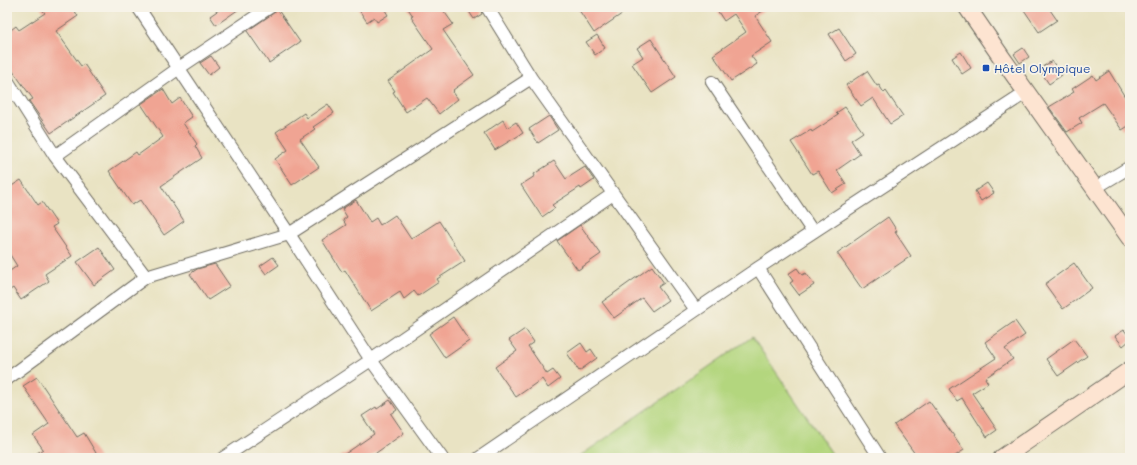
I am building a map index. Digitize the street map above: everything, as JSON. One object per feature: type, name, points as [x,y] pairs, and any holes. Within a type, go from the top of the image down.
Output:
[{"type":"street","points":[[138,7],[371,360],[442,458]]},
{"type":"street","points":[[55,156],[179,68],[270,7]]},
{"type":"street","points":[[487,7],[531,78],[696,310]]},
{"type":"street","points":[[967,7],[1130,238]]},
{"type":"street","points":[[7,379],[146,277],[289,234],[531,78]]},
{"type":"street","points":[[7,80],[55,156],[146,277]]},
{"type":"street","points":[[712,82],[813,232]]},
{"type":"street","points":[[479,458],[758,268],[1027,92]]},
{"type":"street","points":[[1095,188],[1130,167]]},
{"type":"street","points":[[223,458],[371,360],[613,194]]},
{"type":"street","points":[[758,268],[880,458]]},
{"type":"street","points":[[1002,458],[1130,370]]},
{"type":"green space","points":[[752,337],[835,458],[577,458]]},
{"type":"building","points":[[40,7],[72,7],[78,16],[56,31],[81,66],[84,64],[105,96],[51,133],[29,101],[33,99],[7,63],[7,33],[16,26],[19,30],[45,13]]},
{"type":"building","points":[[223,7],[242,7],[216,25],[210,16]]},
{"type":"building","points":[[357,7],[389,7],[385,10],[388,15],[377,22],[374,17],[367,22]]},
{"type":"building","points":[[407,7],[441,7],[453,24],[443,30],[474,75],[453,90],[458,99],[439,114],[427,98],[406,112],[388,81],[433,49],[411,17],[413,16]]},
{"type":"building","points":[[466,7],[480,7],[482,14],[474,19]]},
{"type":"building","points":[[577,7],[632,7],[594,33]]},
{"type":"building","points":[[715,7],[769,7],[755,16],[772,42],[751,56],[757,64],[731,81],[713,55],[746,32],[734,14],[724,21]]},
{"type":"building","points":[[1022,7],[1048,7],[1057,20],[1039,32]]},
{"type":"building","points":[[278,10],[300,42],[269,63],[247,31]]},
{"type":"building","points":[[839,28],[856,54],[846,61],[829,34]]},
{"type":"building","points":[[597,35],[605,48],[595,55],[586,42]]},
{"type":"building","points":[[651,39],[676,77],[652,93],[632,64],[643,57],[637,48]]},
{"type":"building","points":[[1023,48],[1029,57],[1020,63],[1014,54]]},
{"type":"building","points":[[961,52],[971,68],[962,74],[952,58]]},
{"type":"building","points":[[211,56],[219,67],[209,75],[200,63]]},
{"type":"building","points":[[1052,61],[1062,75],[1049,84],[1039,69]]},
{"type":"building","points":[[867,71],[877,86],[879,85],[884,93],[886,91],[903,116],[890,124],[873,98],[861,106],[846,85]]},
{"type":"building","points":[[1109,71],[1130,105],[1130,125],[1122,130],[1103,103],[1079,118],[1082,123],[1067,132],[1049,107],[1074,92],[1072,89],[1093,75],[1096,80]]},
{"type":"building","points":[[163,89],[172,104],[180,98],[192,117],[183,123],[197,144],[195,146],[202,158],[161,186],[184,221],[164,235],[140,200],[132,205],[109,171],[136,152],[138,155],[163,137],[141,104]]},
{"type":"building","points":[[328,104],[334,113],[313,127],[315,129],[300,139],[319,167],[292,185],[275,159],[288,150],[276,132],[304,113],[307,118]]},
{"type":"building","points":[[845,107],[863,132],[851,140],[860,154],[837,170],[846,184],[832,193],[818,171],[812,174],[791,142],[811,130],[812,132],[838,115],[836,113]]},
{"type":"building","points":[[549,116],[558,130],[538,143],[529,129]]},
{"type":"building","points":[[503,120],[507,128],[516,122],[523,133],[495,150],[484,133]]},
{"type":"building","points":[[554,161],[566,179],[585,167],[594,180],[552,205],[555,208],[542,217],[521,185],[535,176],[534,174]]},
{"type":"building","points":[[21,180],[38,205],[42,202],[57,224],[52,227],[72,256],[45,274],[49,281],[21,300],[13,288],[7,292],[7,273],[17,266],[7,250],[7,189]]},
{"type":"building","points":[[987,183],[994,193],[981,201],[975,191]]},
{"type":"building","points":[[356,200],[370,222],[376,218],[380,225],[395,215],[411,239],[439,221],[465,261],[437,279],[439,282],[418,296],[414,291],[404,299],[400,292],[371,311],[345,270],[342,272],[322,240],[346,225],[343,220],[347,217],[342,209]]},
{"type":"building","points":[[888,217],[897,231],[895,232],[911,256],[862,289],[837,253]]},
{"type":"building","points":[[580,225],[601,254],[578,270],[557,241]]},
{"type":"building","points":[[99,247],[115,270],[94,285],[77,262]]},
{"type":"building","points":[[273,257],[279,265],[266,274],[260,266]]},
{"type":"building","points":[[1074,263],[1092,288],[1063,309],[1045,284]]},
{"type":"building","points":[[215,264],[230,286],[208,300],[190,274],[197,269]]},
{"type":"building","points":[[652,266],[664,283],[658,287],[668,300],[652,311],[642,298],[614,318],[602,302]]},
{"type":"building","points":[[797,268],[802,275],[806,273],[814,285],[799,295],[790,283],[793,281],[788,274]]},
{"type":"building","points":[[453,317],[469,341],[445,358],[429,334]]},
{"type":"building","points":[[1015,321],[1025,335],[1005,349],[1013,359],[985,378],[988,383],[972,393],[997,430],[987,437],[962,398],[957,401],[949,389],[996,358],[985,342]]},
{"type":"building","points":[[525,329],[534,342],[528,346],[547,374],[553,370],[560,379],[548,388],[542,379],[516,397],[495,367],[517,351],[509,340]]},
{"type":"building","points":[[1124,330],[1130,337],[1130,340],[1123,346],[1115,336]]},
{"type":"building","points":[[1074,339],[1087,356],[1058,376],[1046,359]]},
{"type":"building","points":[[581,343],[587,352],[591,349],[597,358],[579,371],[567,353]]},
{"type":"building","points":[[37,377],[77,437],[84,433],[99,458],[30,458],[43,449],[33,435],[49,424],[23,386]]},
{"type":"building","points":[[390,400],[397,410],[391,414],[404,433],[369,458],[339,458],[374,434],[362,416],[376,407],[377,409]]},
{"type":"building","points":[[929,401],[964,450],[952,458],[918,458],[894,425]]},
{"type":"place","name":"Hôtel Olympique","points":[[986,68]]}]
